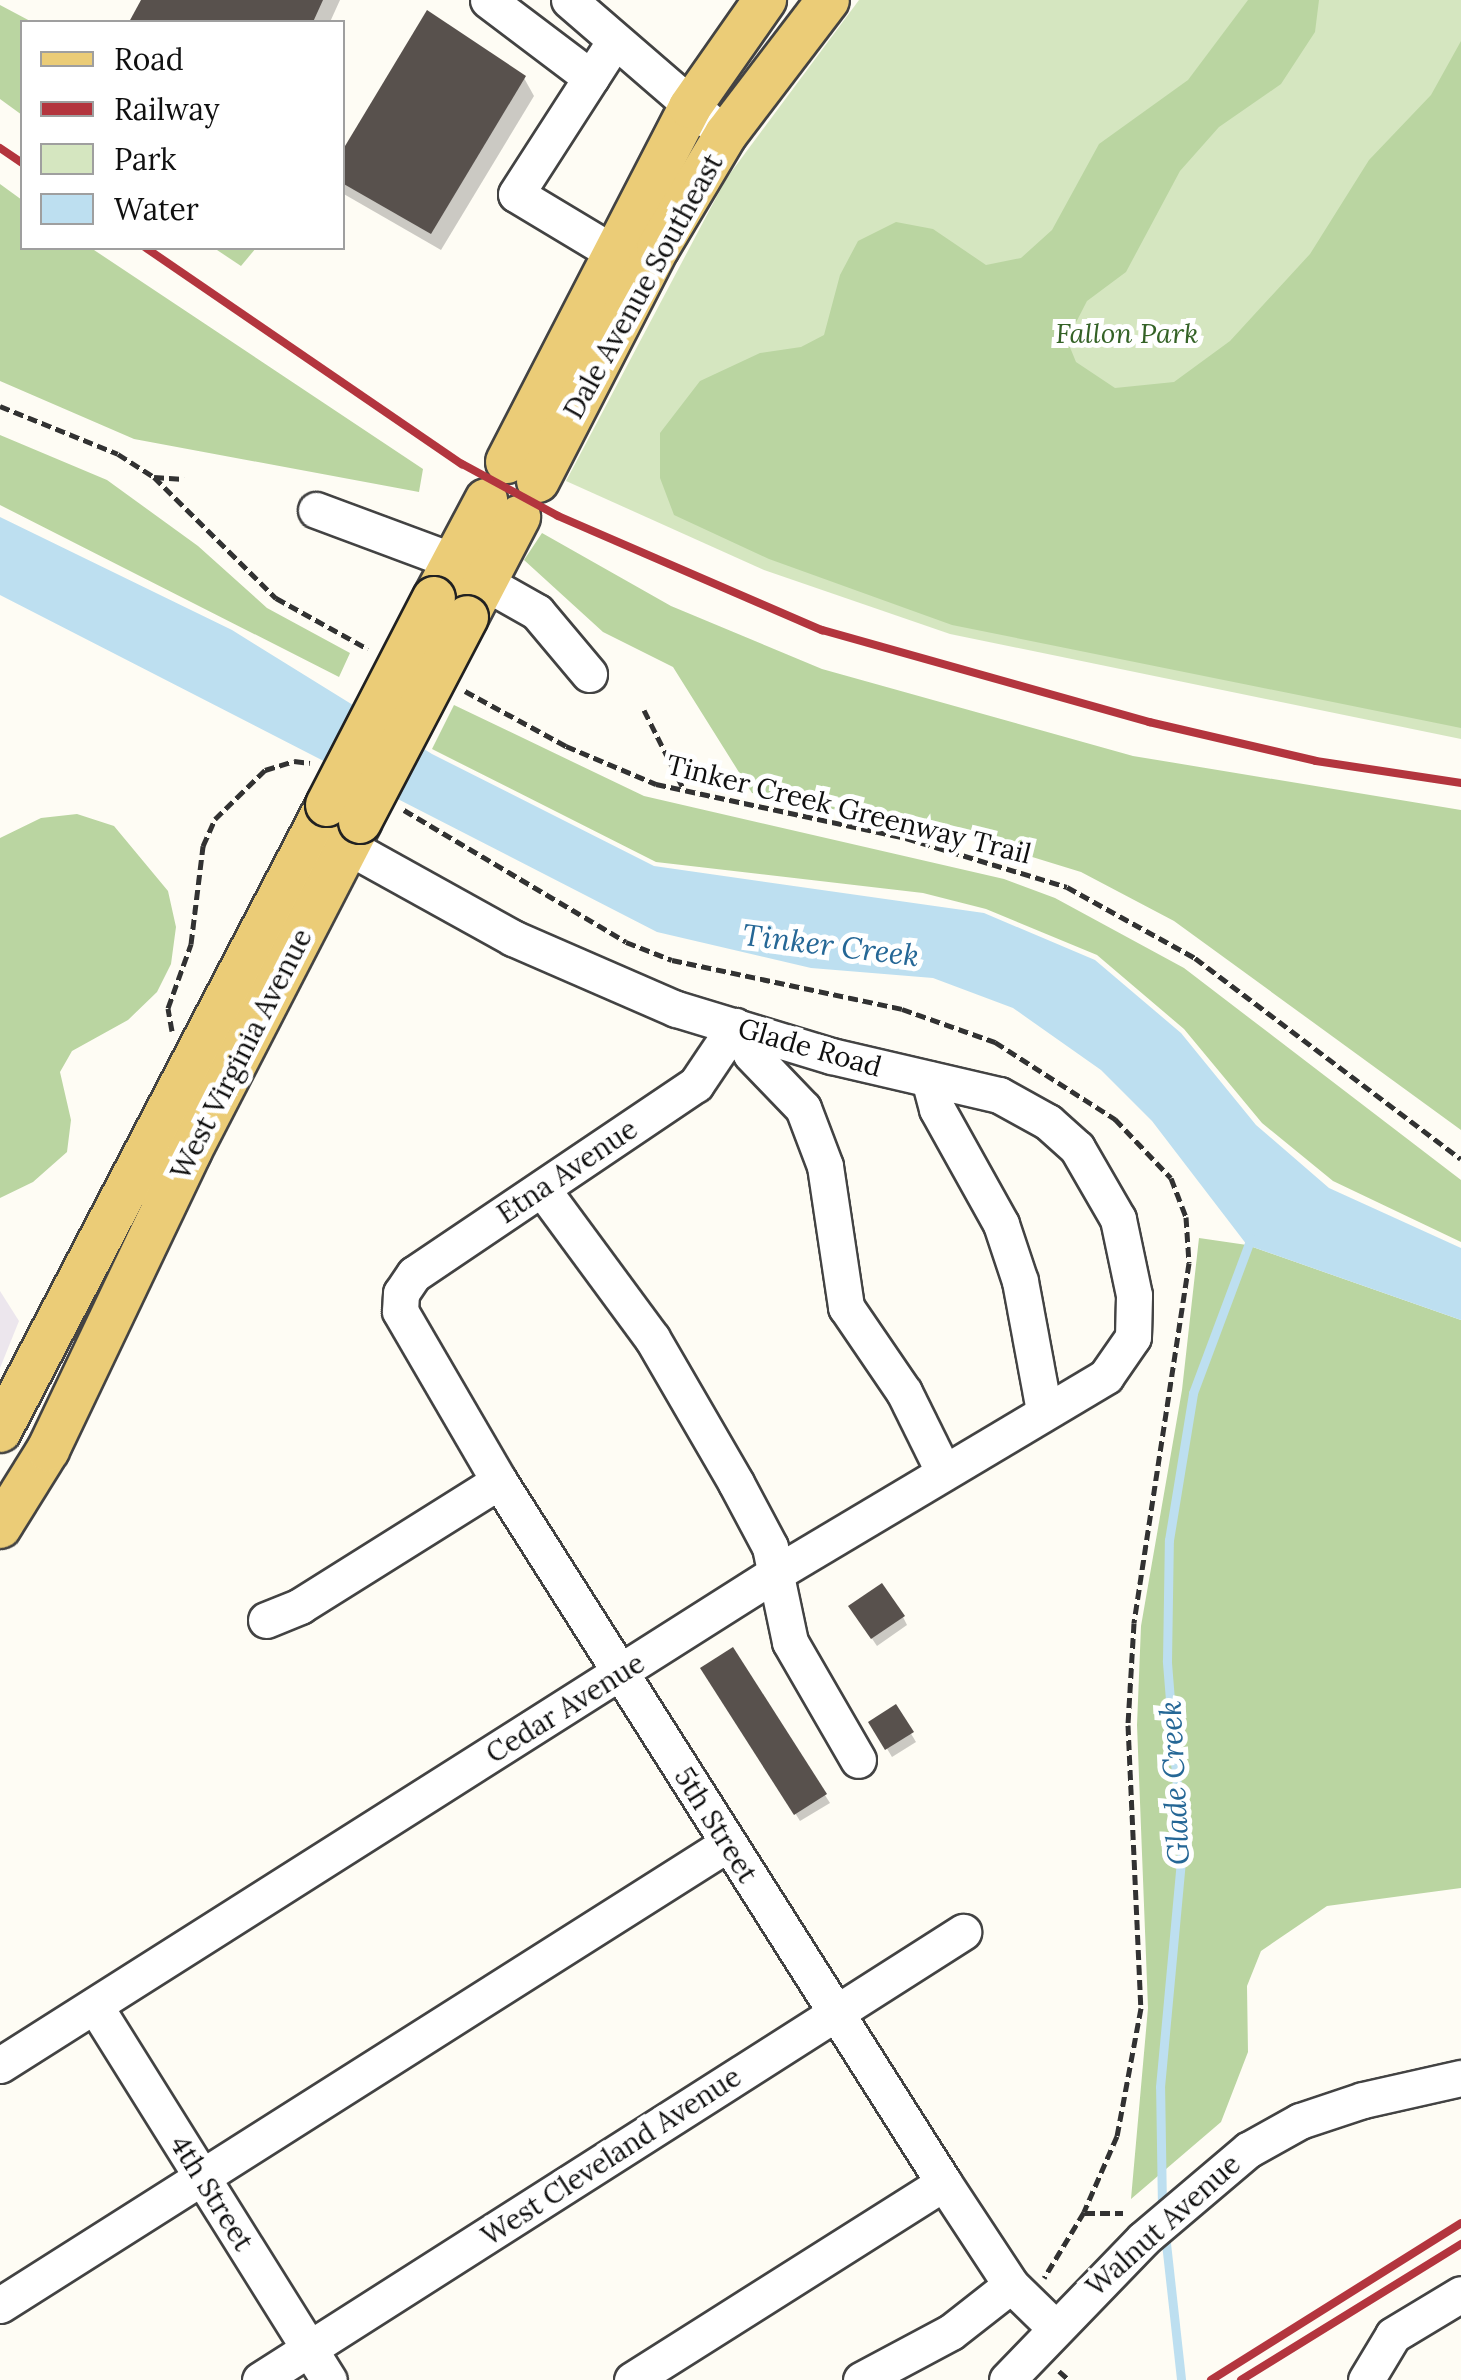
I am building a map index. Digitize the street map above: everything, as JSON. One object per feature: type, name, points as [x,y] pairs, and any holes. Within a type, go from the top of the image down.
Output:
[{"type":"main road","name":"Dale Avenue Southeast","points":[[513,490],[614,254],[690,107],[765,0]]},
{"type":"main road","name":"Dale Avenue Southeast","points":[[460,589],[513,490],[726,134],[828,0]]},
{"type":"main road","name":"West Virginia Avenue","points":[[0,1527],[48,1450],[344,824],[460,589]]},
{"type":"main road","name":"West Virginia Avenue","points":[[0,1430],[344,824]]},
{"type":"street","points":[[488,0],[591,78]]},
{"type":"street","points":[[569,0],[726,134]]},
{"type":"street","points":[[614,42],[516,194],[614,254]]},
{"type":"street","points":[[316,510],[460,589],[537,612],[589,674]]},
{"type":"street","name":"Glade Road","points":[[344,824],[513,938],[676,1009],[1018,1104],[1077,1148],[1118,1219],[1134,1296],[1128,1352]]},
{"type":"street","points":[[735,1026],[750,1054],[803,1108],[824,1166],[846,1306],[904,1392],[943,1471]]},
{"type":"street","name":"Etna Avenue","points":[[400,1310],[401,1292],[414,1274],[696,1084],[735,1026]]},
{"type":"street","points":[[929,1079],[937,1109],[978,1176],[1014,1262],[1044,1411]]},
{"type":"street","points":[[542,1188],[652,1338],[770,1546],[790,1642],[858,1760]]},
{"type":"street","name":"5th Street","points":[[400,1310],[499,1480],[944,2183],[1011,2285],[1052,2326]]},
{"type":"street","name":"Cedar Avenue","points":[[0,2066],[776,1573],[1106,1376],[1128,1352]]},
{"type":"street","points":[[0,1430],[48,1450]]},
{"type":"street","points":[[266,1620],[499,1480]]},
{"type":"street","points":[[0,2305],[727,1844]]},
{"type":"street","name":"West Cleveland Avenue","points":[[260,2380],[963,1932]]},
{"type":"street","name":"4th Street","points":[[95,2006],[329,2380]]},
{"type":"street","name":"Walnut Avenue","points":[[1007,2380],[1135,2225],[1196,2191],[1248,2150],[1300,2121],[1461,2078]]},
{"type":"street","points":[[632,2380],[944,2183]]},
{"type":"street","points":[[862,2380],[951,2332],[1011,2285]]},
{"type":"street","points":[[1369,2372],[1393,2335],[1461,2294]]},
{"type":"path","points":[[0,406],[118,454],[154,477],[276,598],[366,648]]},
{"type":"path","points":[[154,477],[184,479]]},
{"type":"path","name":"Tinker Creek Greenway Trail","points":[[461,688],[566,746],[684,790],[924,842],[1067,886],[1195,958],[1461,1159]]},
{"type":"path","points":[[644,710],[684,790]]},
{"type":"path","points":[[1084,2212],[1135,2225]]},
{"type":"path","points":[[1054,2366],[1069,2380]]},
{"type":"shaded area","points":[[0,1291],[19,1321],[0,1368]]},
{"type":"green space","name":"Fallon Park","points":[[859,0],[1461,0],[1461,739],[950,634],[764,570],[566,481],[726,179]]},
{"type":"green space","name":"Fallon Park","points":[[1248,0],[1319,0],[1315,32],[1281,84],[1219,127],[1180,171],[1126,272],[1087,301],[1067,340],[1076,362],[1115,388],[1174,382],[1230,341],[1310,254],[1369,160],[1431,95],[1461,41],[1461,728],[952,625],[769,559],[674,515],[660,478],[660,433],[700,381],[760,353],[801,347],[824,335],[840,275],[858,241],[896,222],[933,229],[986,265],[1021,258],[1052,230],[1099,144],[1188,80]]},
{"type":"green space","points":[[0,5],[28,20],[20,20],[20,114],[0,99]]},
{"type":"green space","points":[[0,184],[20,199],[20,250],[94,250],[423,469],[419,492],[134,439],[0,381]]},
{"type":"green space","points":[[217,250],[254,250],[241,266]]},
{"type":"green space","points":[[0,435],[107,480],[198,546],[267,608],[350,653],[339,677],[0,505]]},
{"type":"green space","points":[[542,533],[671,606],[822,669],[1133,756],[1461,810],[1461,1130],[1174,921],[1081,872],[980,841],[752,793],[673,667],[603,632],[524,560]]},
{"type":"green space","points":[[454,705],[644,796],[1004,879],[1055,898],[1184,968],[1461,1180],[1461,1242],[1333,1181],[1262,1123],[1184,1029],[1097,955],[986,909],[923,893],[656,862],[432,749]]},
{"type":"green space","points":[[77,814],[114,826],[168,891],[176,927],[171,964],[157,992],[128,1020],[72,1051],[60,1072],[71,1120],[67,1152],[33,1182],[0,1198],[0,838],[41,818]]},
{"type":"green space","points":[[1199,1238],[1247,1245],[1461,1320],[1461,1888],[1327,1906],[1261,1951],[1247,1986],[1248,2052],[1221,2122],[1131,2199],[1148,2008],[1137,1725],[1141,1626],[1182,1390]]},
{"type":"water","name":"Tinker Creek","points":[[0,517],[232,630],[432,754],[654,866],[984,913],[1095,960],[1181,1033],[1256,1125],[1329,1188],[1461,1248],[1461,1320],[1247,1245],[1152,1121],[1101,1070],[1013,1008],[933,978],[811,968],[657,932],[0,595]]},
{"type":"building","points":[[141,0],[323,0],[314,20],[130,20]]},
{"type":"building","points":[[427,10],[526,76],[431,234],[345,185],[345,146]]},
{"type":"building","points":[[882,1583],[905,1616],[871,1639],[848,1606]]},
{"type":"building","points":[[733,1647],[827,1794],[794,1815],[700,1668]]},
{"type":"building","points":[[896,1704],[914,1732],[885,1750],[868,1722]]},
{"type":"waterway","name":"Glade Creek","points":[[1162,2208],[1160,2087],[1182,1849],[1167,1661],[1169,1540],[1193,1393],[1251,1238]]},
{"type":"waterway","name":"Glade Creek","points":[[1165,2234],[1181,2380]]},
{"type":"railway","points":[[0,148],[20,162]]},
{"type":"railway","points":[[149,250],[462,464],[558,516],[822,630],[1149,722],[1316,761],[1461,783]]},
{"type":"railway","points":[[1211,2380],[1461,2223]]},
{"type":"railway","points":[[1241,2380],[1461,2244]]}]
